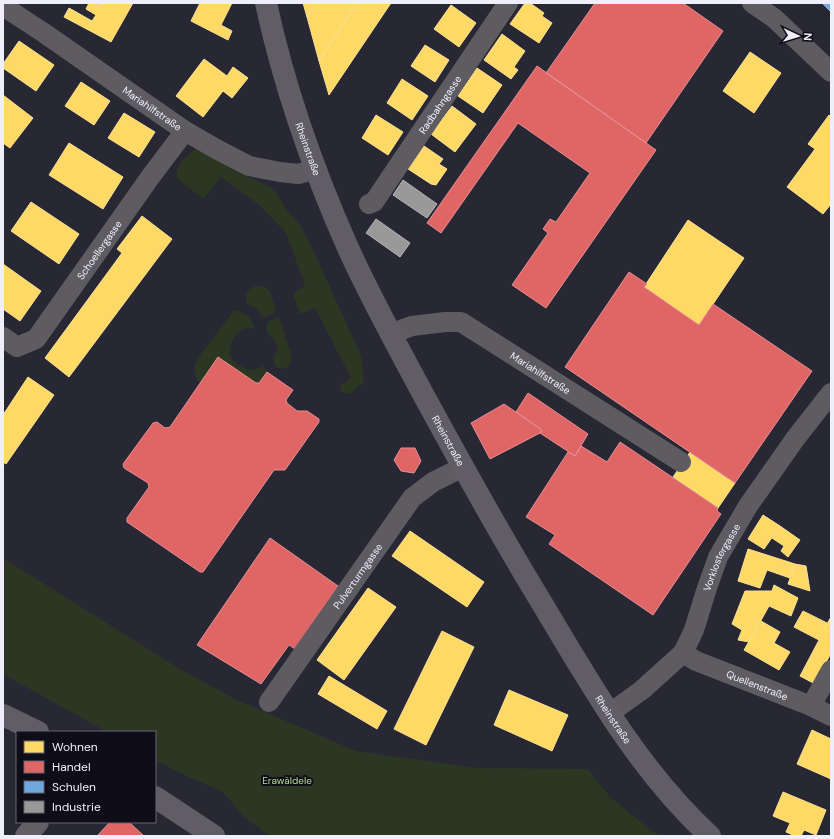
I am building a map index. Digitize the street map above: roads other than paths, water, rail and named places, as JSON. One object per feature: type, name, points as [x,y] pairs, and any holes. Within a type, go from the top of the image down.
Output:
[{"type":"main road","name":"Rheinstraße","points":[[266,3],[287,85],[316,169],[348,248],[390,334],[507,544],[610,713],[639,756],[692,820],[710,836]]},
{"type":"main road","points":[[3,715],[36,731]]},
{"type":"main road","points":[[156,798],[214,836]]},
{"type":"main road","points":[[26,836],[37,823]]},
{"type":"street","name":"Radbahngasse","points":[[369,204],[374,202],[508,3]]},
{"type":"street","points":[[752,3],[774,18],[831,72]]},
{"type":"street","name":"Mariahilfstraße","points":[[3,6],[184,131],[218,150],[249,166],[298,174],[316,169]]},
{"type":"street","name":"Schoellergasse","points":[[3,337],[17,347],[36,339],[184,131]]},
{"type":"street","name":"Mariahilfstraße","points":[[390,334],[412,326],[445,322],[461,322],[681,462]]},
{"type":"street","name":"Vorklostergasse","points":[[610,713],[642,690],[683,653],[694,630],[718,557],[748,506],[795,439],[831,393]]},
{"type":"street","name":"Pulverturmgasse","points":[[269,702],[412,498],[433,482],[463,467]]},
{"type":"street","name":"Quellenstraße","points":[[683,653],[696,660],[811,706],[831,716]]},
{"type":"street","points":[[811,706],[831,670]]},
{"type":"park label","name":"Erawäldele","points":[[287,780]]}]
